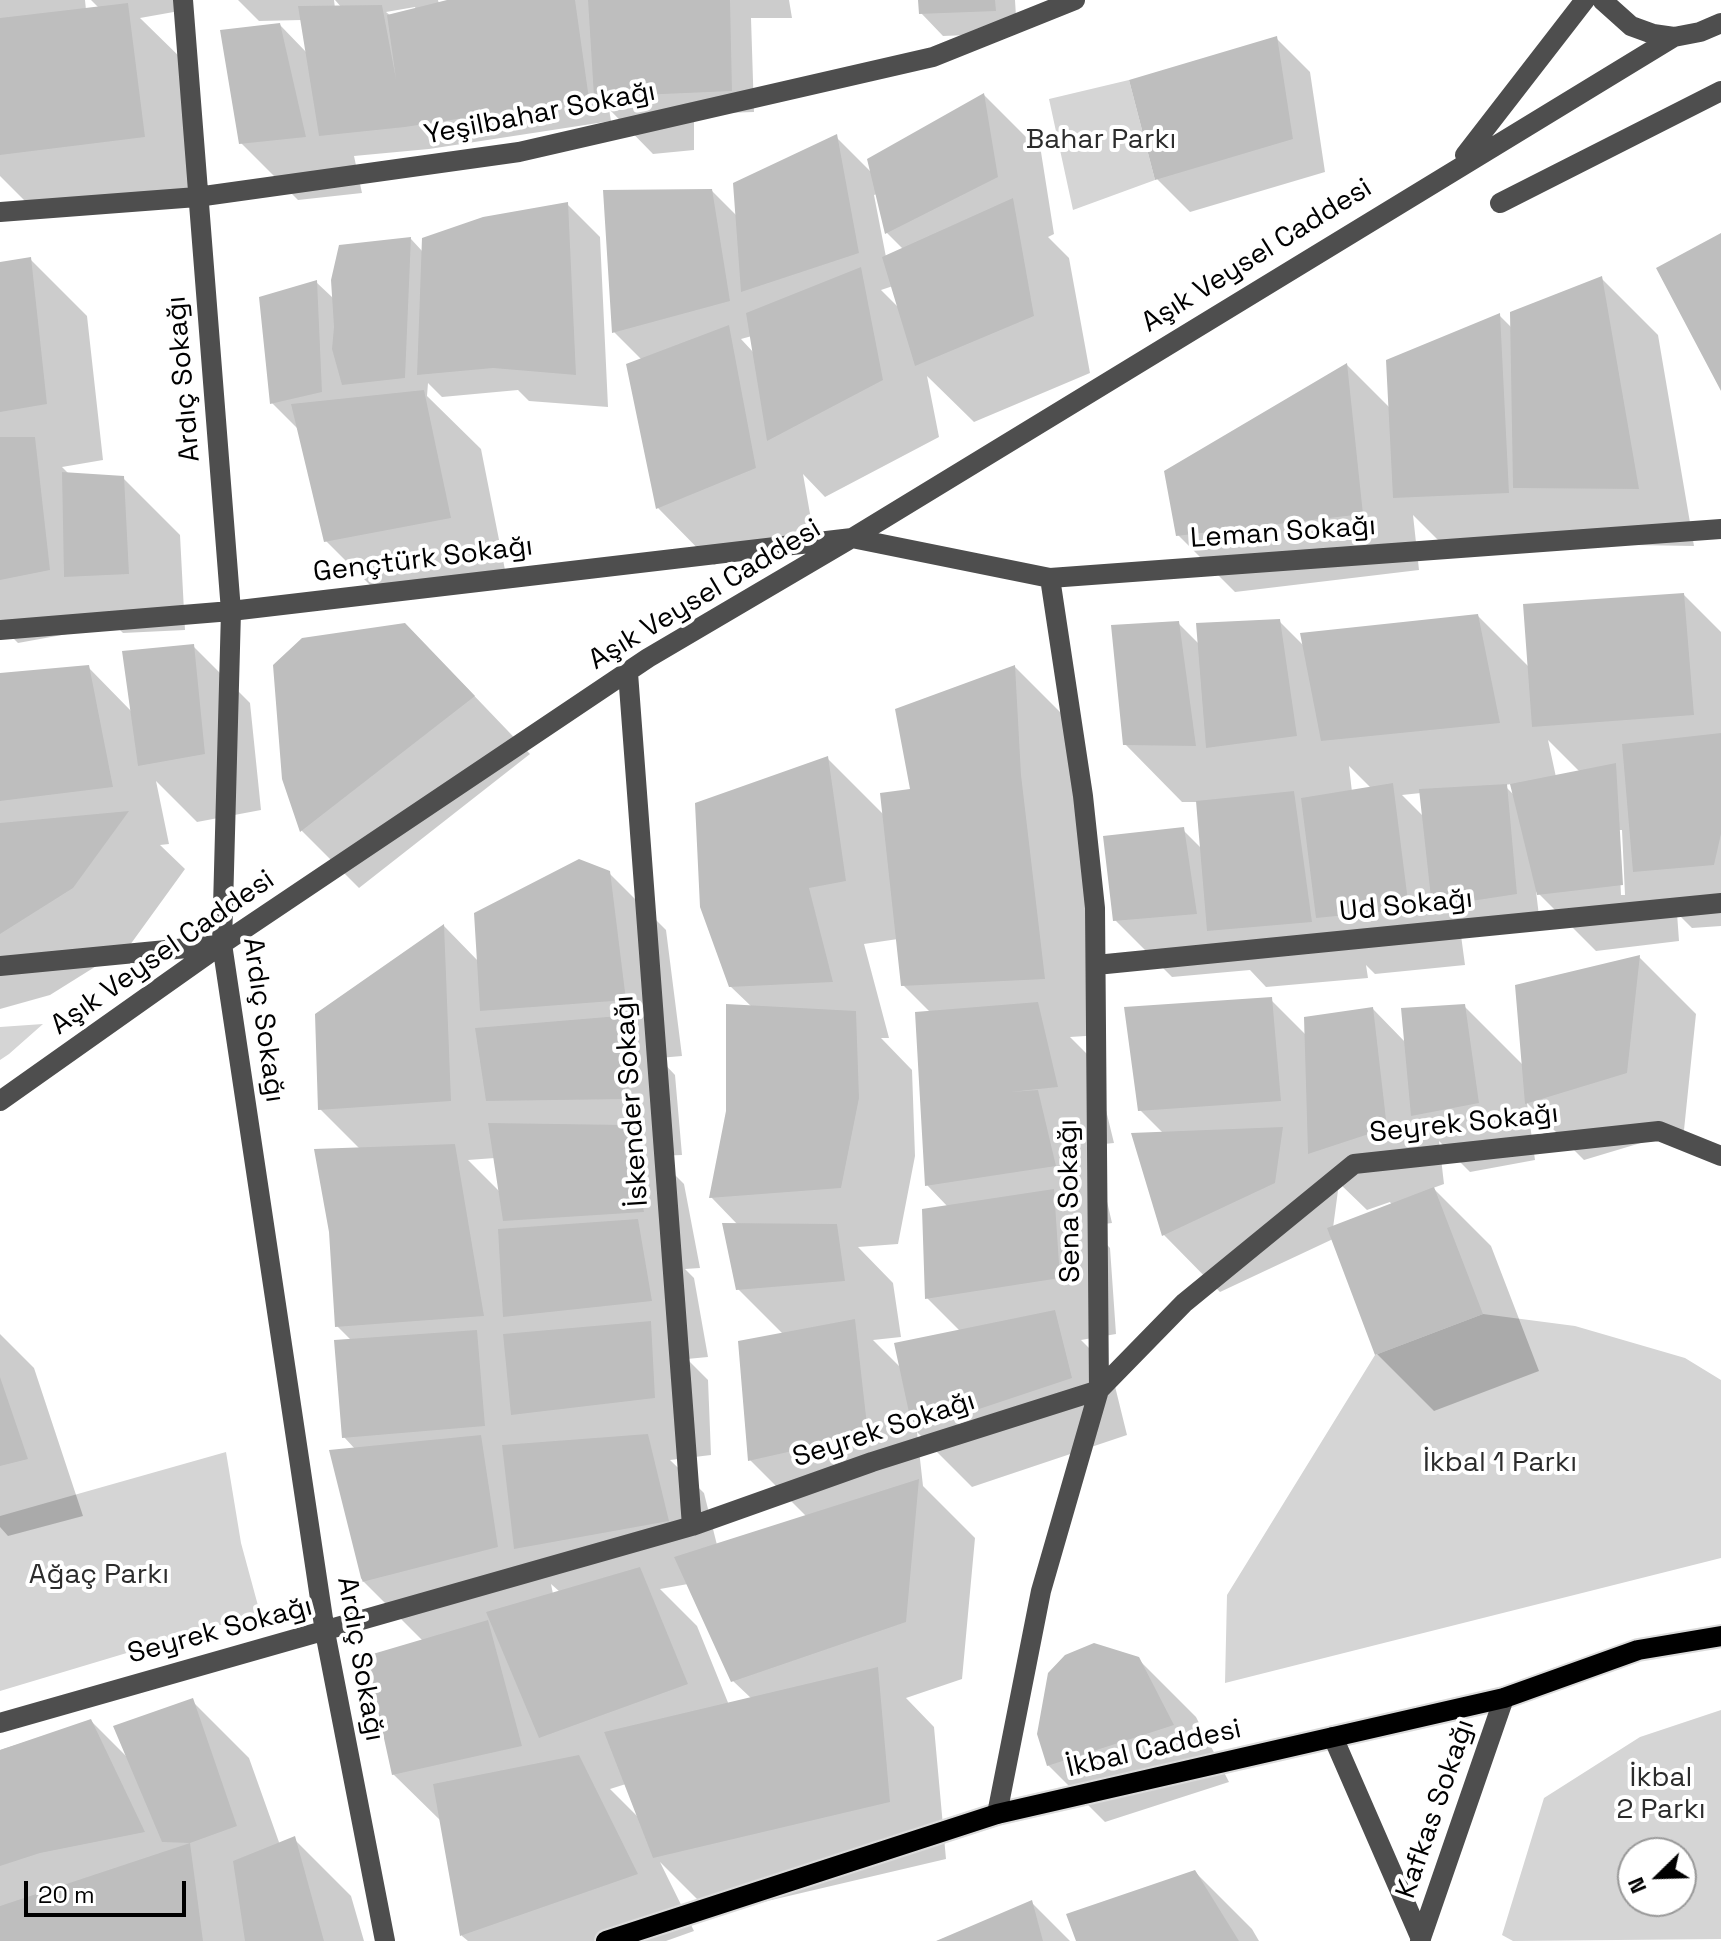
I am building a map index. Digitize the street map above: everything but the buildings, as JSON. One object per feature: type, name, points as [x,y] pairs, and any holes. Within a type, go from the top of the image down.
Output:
[{"type":"main road","name":"İkbal Caddesi","points":[[606,1941],[997,1814],[1504,1698],[1638,1650],[1721,1636]]},
{"type":"street","name":"Ardıç Sokağı","points":[[183,0],[231,611],[222,944],[325,1632],[385,1941]]},
{"type":"street","name":"Yeşilbahar Sokağı","points":[[0,212],[197,197],[519,152],[933,57],[1075,0]]},
{"type":"street","name":"Aşık Veysel Caddesi","points":[[1457,166],[1585,0]]},
{"type":"street","points":[[1602,0],[1631,26],[1674,37],[1700,32],[1721,23]]},
{"type":"street","name":"Aşık Veysel Caddesi","points":[[0,1101],[222,944],[628,673],[1457,166],[1674,37]]},
{"type":"street","points":[[1500,203],[1721,91]]},
{"type":"street","name":"Leman Sokağı","points":[[852,538],[1050,578],[1721,529]]},
{"type":"street","name":"Gençtürk Sokağı","points":[[0,630],[231,611],[852,538]]},
{"type":"street","name":"Sena Sokağı","points":[[997,1814],[1041,1591],[1099,1390],[1095,908],[1083,796],[1050,578]]},
{"type":"street","name":"İskender Sokağı","points":[[628,673],[692,1526]]},
{"type":"street","name":"Ud Sokağı","points":[[1096,965],[1721,903]]},
{"type":"street","points":[[0,966],[222,944]]},
{"type":"street","name":"Seyrek Sokağı","points":[[0,1723],[692,1526],[872,1462],[1099,1390],[1184,1303],[1354,1164],[1659,1131],[1721,1156]]},
{"type":"street","name":"Kafkas Sokağı","points":[[1421,1940],[1504,1698]]},
{"type":"street","name":"Kafkas Sokağı","points":[[1333,1737],[1421,1940]]},
{"type":"green space","name":"Bahar Parkı","points":[[1129,80],[1155,180],[1073,210],[1049,99]]},
{"type":"green space","points":[[43,1024],[9,1054],[0,1060],[0,1027]]},
{"type":"green space","name":"İkbal 1 Parkı","points":[[1483,1314],[1575,1326],[1685,1358],[1721,1380],[1721,1558],[1225,1683],[1227,1595],[1375,1355]]},
{"type":"green space","name":"Ağaç Parkı","points":[[226,1452],[241,1543],[260,1613],[0,1691],[0,1516]]},
{"type":"green space","name":"İkbal 2 Parkı","points":[[1721,1710],[1721,1939],[1513,1941],[1502,1935],[1544,1798],[1640,1737]]}]
